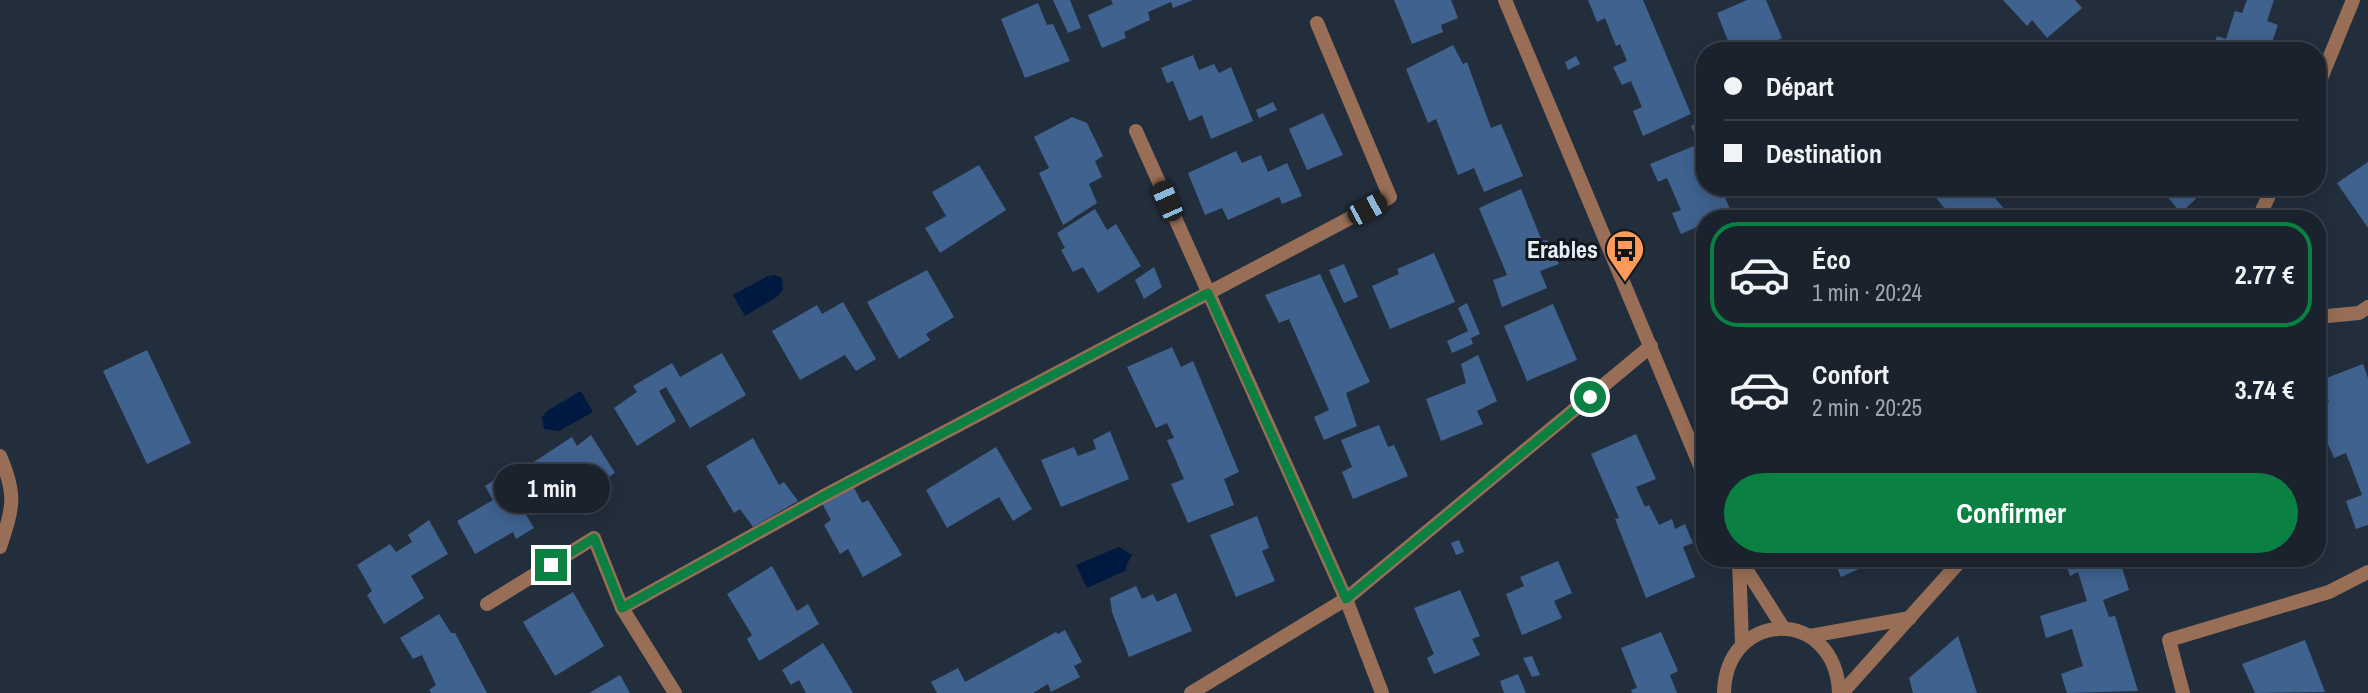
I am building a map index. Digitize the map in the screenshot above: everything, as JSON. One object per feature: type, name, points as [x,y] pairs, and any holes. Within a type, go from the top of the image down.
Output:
[{"type":"street","points":[[1504,0],[1696,456]]},
{"type":"street","points":[[2326,66],[2353,0]]},
{"type":"street","points":[[622,608],[824,496],[1390,197],[1317,23]]},
{"type":"street","points":[[1136,131],[1346,599],[1382,693]]},
{"type":"street","points":[[2326,316],[2359,313],[2368,307]]},
{"type":"street","points":[[1191,693],[1346,599],[1651,346]]},
{"type":"street","points":[[0,456],[7,472],[14,506],[0,547]]},
{"type":"street","points":[[487,604],[594,538],[622,608],[675,693]]},
{"type":"street","points":[[1739,567],[1742,643]]},
{"type":"street","points":[[1744,567],[1784,629]]},
{"type":"street","points":[[1841,693],[1955,567]]},
{"type":"street","points":[[2183,693],[2169,640],[2329,592],[2368,572]]},
{"type":"street","points":[[1810,636],[1910,618]]},
{"type":"street","points":[[1724,693],[1724,677],[1731,659],[1742,643],[1762,631],[1784,629],[1810,636],[1824,647],[1834,662],[1841,693]]},
{"type":"water","points":[[768,276],[782,278],[783,290],[778,296],[745,316],[733,295]]},
{"type":"water","points":[[581,391],[593,412],[559,431],[544,429],[542,417],[547,411]]},
{"type":"water","points":[[1119,547],[1132,555],[1126,566],[1127,570],[1087,588],[1076,565]]},
{"type":"building","points":[[1053,0],[1070,0],[1081,28],[1068,33]]},
{"type":"building","points":[[1111,0],[1193,0],[1173,8],[1171,2],[1148,12],[1150,20],[1124,32],[1126,38],[1102,48],[1088,15],[1113,4]]},
{"type":"building","points":[[1394,0],[1451,0],[1458,18],[1441,25],[1443,32],[1412,44]]},
{"type":"building","points":[[1588,0],[1643,0],[1691,114],[1643,136],[1633,111],[1642,107],[1631,81],[1622,85],[1613,67],[1627,61],[1620,44],[1616,46],[1605,18],[1597,22]]},
{"type":"building","points":[[1747,0],[1766,0],[1782,38],[1776,42],[1728,42],[1717,13]]},
{"type":"building","points":[[2003,0],[2075,0],[2082,8],[2047,38],[2032,20],[2027,26]]},
{"type":"building","points":[[2247,0],[2274,0],[2267,21],[2278,25],[2272,42],[2215,42],[2217,36],[2226,39],[2235,11],[2242,13]]},
{"type":"building","points":[[1038,3],[1047,25],[1053,24],[1070,61],[1025,78],[1001,19]]},
{"type":"building","points":[[1453,45],[1463,64],[1467,62],[1491,128],[1501,124],[1523,176],[1484,192],[1474,168],[1458,175],[1436,119],[1428,123],[1406,69]]},
{"type":"building","points":[[1193,55],[1199,70],[1214,64],[1219,73],[1231,67],[1253,121],[1211,139],[1202,115],[1189,121],[1173,81],[1167,83],[1161,68]]},
{"type":"building","points":[[1576,56],[1580,64],[1568,70],[1565,62]]},
{"type":"building","points":[[1273,102],[1277,110],[1259,118],[1256,110]]},
{"type":"building","points":[[1323,113],[1343,155],[1307,170],[1289,129]]},
{"type":"building","points":[[1072,117],[1087,123],[1103,156],[1095,161],[1102,177],[1089,184],[1097,203],[1063,225],[1039,173],[1049,168],[1034,137]]},
{"type":"building","points":[[1696,123],[1696,137],[1691,126]]},
{"type":"building","points":[[1696,145],[1696,196],[1725,196],[1730,210],[1696,210],[1696,227],[1681,234],[1672,213],[1681,210],[1667,178],[1658,182],[1650,164]]},
{"type":"building","points":[[1236,151],[1242,163],[1261,155],[1268,172],[1287,163],[1302,196],[1282,204],[1279,197],[1228,220],[1222,208],[1205,215],[1188,173]]},
{"type":"building","points":[[2368,162],[2368,228],[2337,183]]},
{"type":"building","points":[[979,165],[1006,210],[940,253],[925,228],[946,216],[932,192]]},
{"type":"building","points":[[1521,189],[1542,241],[1547,240],[1559,264],[1540,271],[1547,288],[1502,307],[1493,280],[1507,275],[1479,208]]},
{"type":"building","points":[[1934,196],[1995,196],[2005,210],[1946,210]]},
{"type":"building","points":[[2167,196],[2199,196],[2184,210],[2178,210]]},
{"type":"building","points":[[1095,209],[1107,230],[1116,224],[1141,266],[1098,293],[1083,267],[1073,272],[1061,250],[1065,248],[1057,233]]},
{"type":"building","points":[[1434,253],[1455,302],[1390,329],[1372,286],[1399,274],[1397,269]]},
{"type":"building","points":[[1344,264],[1358,297],[1344,303],[1329,270]]},
{"type":"building","points":[[1154,267],[1162,287],[1144,299],[1135,280]]},
{"type":"building","points":[[927,270],[954,317],[926,334],[930,340],[899,359],[867,302]]},
{"type":"building","points":[[1320,274],[1370,382],[1346,393],[1357,426],[1324,440],[1314,417],[1329,410],[1289,319],[1279,323],[1265,295]]},
{"type":"building","points":[[843,302],[876,359],[856,371],[845,355],[800,380],[772,331],[817,305],[822,314]]},
{"type":"building","points":[[1467,303],[1480,334],[1471,338],[1473,344],[1452,353],[1447,341],[1468,331],[1458,308]]},
{"type":"building","points":[[1553,304],[1577,360],[1527,381],[1504,326]]},
{"type":"building","points":[[1172,347],[1181,367],[1193,361],[1239,472],[1224,479],[1234,505],[1188,523],[1171,484],[1184,479],[1167,440],[1174,438],[1167,423],[1156,428],[1127,367]]},
{"type":"building","points":[[147,350],[191,443],[147,464],[103,371]]},
{"type":"building","points":[[722,353],[746,395],[690,428],[666,387],[659,391],[676,421],[637,446],[614,408],[637,392],[633,386],[672,363],[680,377]]},
{"type":"building","points":[[1478,355],[1497,401],[1477,411],[1483,424],[1441,441],[1426,399],[1466,383],[1461,364]]},
{"type":"building","points":[[2363,364],[2368,378],[2368,525],[2356,529],[2346,501],[2362,495],[2346,453],[2334,458],[2326,445],[2326,403],[2329,402],[2326,378]]},
{"type":"building","points":[[1379,425],[1388,447],[1394,445],[1408,476],[1353,499],[1342,472],[1352,467],[1341,440]]},
{"type":"building","points":[[1110,431],[1129,479],[1061,507],[1041,460],[1074,447],[1078,456],[1096,449],[1093,440]]},
{"type":"building","points":[[1636,434],[1656,479],[1636,487],[1645,507],[1649,505],[1659,525],[1672,519],[1675,529],[1685,524],[1693,543],[1683,547],[1695,577],[1646,598],[1615,519],[1619,518],[1591,454]]},
{"type":"building","points":[[591,435],[615,473],[572,500],[568,493],[545,506],[543,502],[525,513],[534,528],[516,539],[513,532],[475,554],[457,521],[493,500],[485,486],[519,464],[523,469],[572,437],[577,446]]},
{"type":"building","points":[[753,438],[779,485],[784,482],[798,501],[753,527],[740,509],[734,513],[706,466]]},
{"type":"building","points":[[996,447],[1032,509],[1013,521],[999,497],[947,528],[926,490]]},
{"type":"building","points":[[852,484],[862,503],[868,500],[902,555],[863,577],[848,549],[840,554],[824,525],[831,520],[822,503]]},
{"type":"building","points":[[1257,516],[1269,548],[1262,551],[1275,581],[1236,597],[1210,535]]},
{"type":"building","points":[[429,520],[448,554],[411,576],[424,598],[384,624],[367,595],[372,591],[357,565],[390,544],[396,552],[412,542],[408,535]]},
{"type":"building","points":[[1459,540],[1464,552],[1456,555],[1451,543]]},
{"type":"building","points":[[1558,561],[1572,593],[1554,601],[1562,618],[1522,635],[1506,594],[1524,586],[1520,577]]},
{"type":"building","points":[[772,566],[797,611],[808,604],[819,624],[759,661],[747,639],[752,635],[727,594]]},
{"type":"building","points":[[1837,567],[1863,567],[1841,577]]},
{"type":"building","points":[[2067,567],[2122,567],[2129,590],[2103,600],[2109,617],[2115,616],[2138,691],[2067,693],[2061,674],[2083,666],[2072,629],[2046,638],[2040,616],[2087,601],[2078,572],[2070,576]]},
{"type":"building","points":[[1136,586],[1142,599],[1153,594],[1157,602],[1176,593],[1192,631],[1129,657],[1112,612],[1110,598]]},
{"type":"building","points":[[1460,590],[1480,636],[1472,639],[1480,655],[1434,674],[1427,658],[1434,654],[1414,608]]},
{"type":"building","points":[[573,592],[604,646],[555,676],[523,622]]},
{"type":"building","points":[[439,614],[451,633],[455,633],[487,693],[431,693],[429,690],[436,685],[422,655],[413,659],[400,638]]},
{"type":"building","points":[[1065,630],[1082,662],[1074,666],[1080,677],[1051,692],[1048,684],[1033,693],[937,693],[931,682],[958,668],[965,682],[1056,632],[1058,634]]},
{"type":"building","points":[[1661,632],[1678,671],[1670,675],[1677,693],[1632,693],[1631,690],[1637,688],[1621,648]]},
{"type":"building","points":[[1958,636],[1977,693],[1913,693],[1909,678]]},
{"type":"building","points":[[2305,640],[2325,692],[2255,693],[2242,664]]},
{"type":"building","points":[[823,643],[853,693],[806,693],[799,680],[791,685],[782,670]]},
{"type":"building","points":[[1532,656],[1540,675],[1532,677],[1523,658]]},
{"type":"building","points":[[1518,674],[1526,693],[1504,693],[1500,681]]},
{"type":"building","points":[[620,675],[630,693],[589,693]]},
{"type":"place","name":"Erables","points":[[1625,283]]},
{"type":"route","points":[[551,565],[594,538],[622,608],[824,496],[1208,293],[1346,599],[1590,397]]}]
